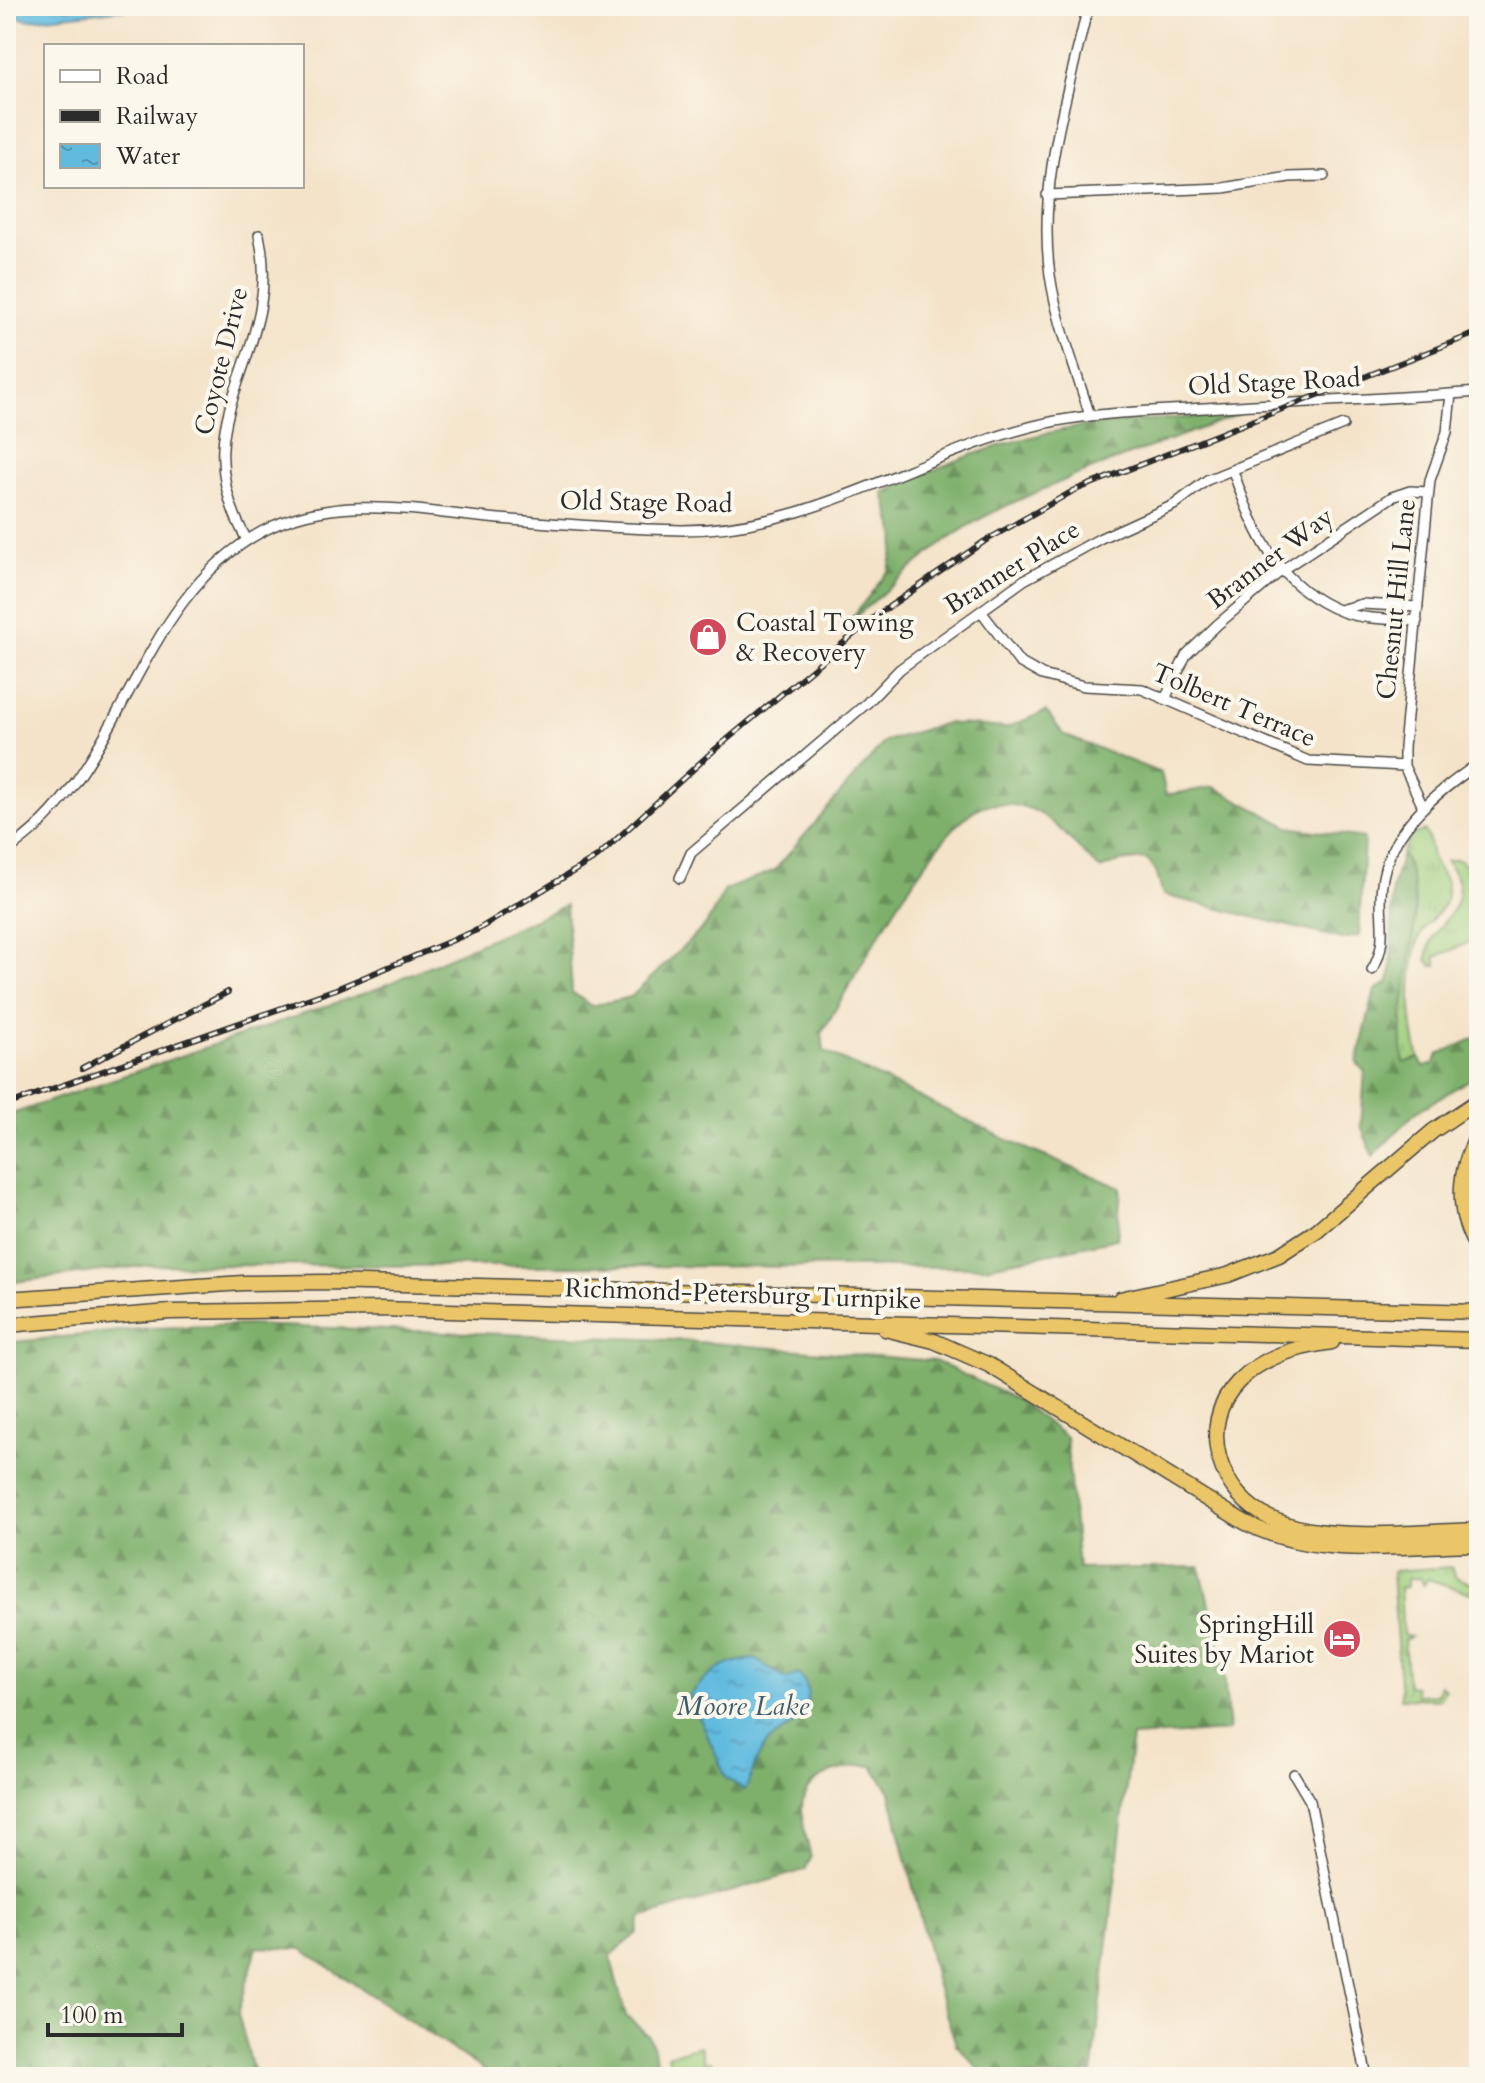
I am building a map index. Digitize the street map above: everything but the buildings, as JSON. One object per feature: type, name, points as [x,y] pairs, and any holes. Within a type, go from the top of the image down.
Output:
[{"type":"highway","points":[[1110,1302],[1137,1293],[1228,1275],[1279,1255],[1316,1231],[1433,1131],[1479,1100]]},
{"type":"highway","points":[[1479,1133],[1465,1165],[1461,1195],[1466,1224],[1479,1251]]},
{"type":"highway","name":"Richmond-Petersburg Turnpike","points":[[6,1299],[161,1287],[324,1282],[1479,1312]]},
{"type":"highway","name":"Richmond-Petersburg Turnpike","points":[[6,1325],[170,1312],[316,1308],[1479,1340]]},
{"type":"highway","points":[[853,1322],[934,1341],[972,1357],[1239,1519],[1276,1537],[1328,1546],[1479,1544]]},
{"type":"highway","points":[[1365,1336],[1280,1354],[1238,1382],[1224,1403],[1217,1429],[1218,1456],[1227,1480],[1257,1511],[1309,1530],[1479,1530]]},
{"type":"street","points":[[1088,6],[1047,195],[1051,278],[1090,416]]},
{"type":"street","points":[[1047,195],[1223,188],[1289,177],[1324,176]]},
{"type":"street","name":"Coyote Drive","points":[[247,540],[226,495],[221,443],[228,408],[246,361],[262,301],[264,270],[259,235]]},
{"type":"street","name":"Old Stage Road","points":[[6,851],[43,821],[74,782],[186,595],[215,564],[247,540],[305,514],[367,506],[613,527],[684,530],[746,525],[843,499],[984,441],[1090,416],[1479,392]]},
{"type":"street","name":"Chesnut Hill Lane","points":[[1423,807],[1404,766],[1429,492],[1434,465],[1447,432],[1451,394]]},
{"type":"street","name":"Branner Place","points":[[680,878],[691,853],[867,703],[900,669],[1024,580],[1101,538],[1174,505],[1207,480],[1343,425]]},
{"type":"street","points":[[1233,471],[1249,516],[1295,587],[1339,610],[1417,621]]},
{"type":"street","name":"Branner Way","points":[[1166,697],[1186,655],[1282,570],[1392,497],[1410,491],[1429,492]]},
{"type":"street","points":[[1339,610],[1362,604],[1418,607]]},
{"type":"street","name":"Tolbert Terrace","points":[[981,611],[1019,662],[1042,675],[1084,686],[1131,686],[1166,697],[1308,761],[1404,766]]},
{"type":"street","points":[[1372,970],[1382,949],[1380,893],[1387,858],[1405,826],[1423,807],[1479,763]]},
{"type":"street","points":[[1294,1774],[1310,1801],[1367,2077]]},
{"type":"green space","points":[[1239,414],[1077,475],[982,518],[929,554],[847,624],[889,570],[896,538],[884,493],[971,456],[1039,435],[1106,424]]},
{"type":"green space","points":[[1046,711],[1064,735],[1161,773],[1166,795],[1214,787],[1289,827],[1364,838],[1359,936],[1342,939],[1163,895],[1156,871],[1146,859],[1119,862],[1100,869],[1045,817],[1011,805],[983,806],[964,818],[943,841],[895,908],[822,1033],[824,1051],[1020,1146],[1121,1188],[1117,1239],[986,1267],[150,1265],[6,1283],[6,1116],[379,988],[566,905],[572,992],[591,1006],[631,997],[706,925],[725,890],[775,870],[885,741],[946,723],[1006,728]]},
{"type":"green space","points":[[1424,831],[1433,860],[1446,882],[1447,892],[1442,907],[1418,941],[1411,1000],[1419,1058],[1404,1064],[1402,1010],[1415,904],[1411,878],[1402,853],[1411,835]]},
{"type":"green space","points":[[1402,853],[1411,878],[1415,903],[1403,1009],[1404,1063],[1419,1058],[1424,1067],[1434,1064],[1438,1055],[1479,1036],[1479,1074],[1416,1112],[1373,1156],[1361,1126],[1365,1072],[1357,1063],[1375,990],[1388,983],[1391,973],[1392,889]]},
{"type":"green space","points":[[1446,861],[1462,861],[1479,900],[1479,938],[1435,957],[1437,965],[1432,966],[1427,960],[1430,946],[1457,902],[1459,890],[1456,877]]},
{"type":"green space","points":[[245,1325],[673,1340],[935,1361],[1016,1399],[1066,1437],[1078,1569],[1200,1567],[1223,1663],[1229,1731],[1132,1737],[1092,2077],[987,2077],[956,2044],[936,1983],[890,1792],[873,1766],[864,1766],[821,1777],[805,1795],[802,1817],[811,1858],[805,1870],[641,1918],[637,1933],[610,1956],[626,2016],[648,2035],[654,2048],[658,2077],[494,2077],[302,1949],[257,1947],[238,2014],[255,2077],[6,2077],[6,1343],[148,1328]]},
{"type":"green space","points":[[1451,1567],[1455,1577],[1479,1586],[1477,1602],[1476,1595],[1428,1579],[1423,1585],[1421,1578],[1407,1579],[1407,1587],[1400,1588],[1403,1635],[1411,1637],[1404,1640],[1408,1686],[1415,1687],[1416,1695],[1437,1694],[1440,1685],[1445,1689],[1440,1699],[1401,1698],[1392,1571]]},
{"type":"green space","points":[[700,2046],[704,2062],[711,2061],[715,2077],[662,2077],[670,2064],[668,2055]]},
{"type":"water","points":[[6,6],[152,6],[28,20],[12,16]]},
{"type":"water","name":"Moore Lake","points":[[755,1659],[787,1679],[798,1674],[807,1686],[808,1696],[800,1719],[762,1750],[745,1790],[726,1778],[690,1696],[718,1669]]},
{"type":"railway","points":[[6,1105],[336,989],[477,930],[597,857],[712,752],[877,615],[985,541],[1073,491],[1479,332]]},
{"type":"railway","points":[[82,1068],[228,992]]},
{"type":"place","name":"Coastal Towing & Recovery","points":[[708,637]]},
{"type":"place","name":"SpringHill Suites by Mariot","points":[[1342,1639]]}]
